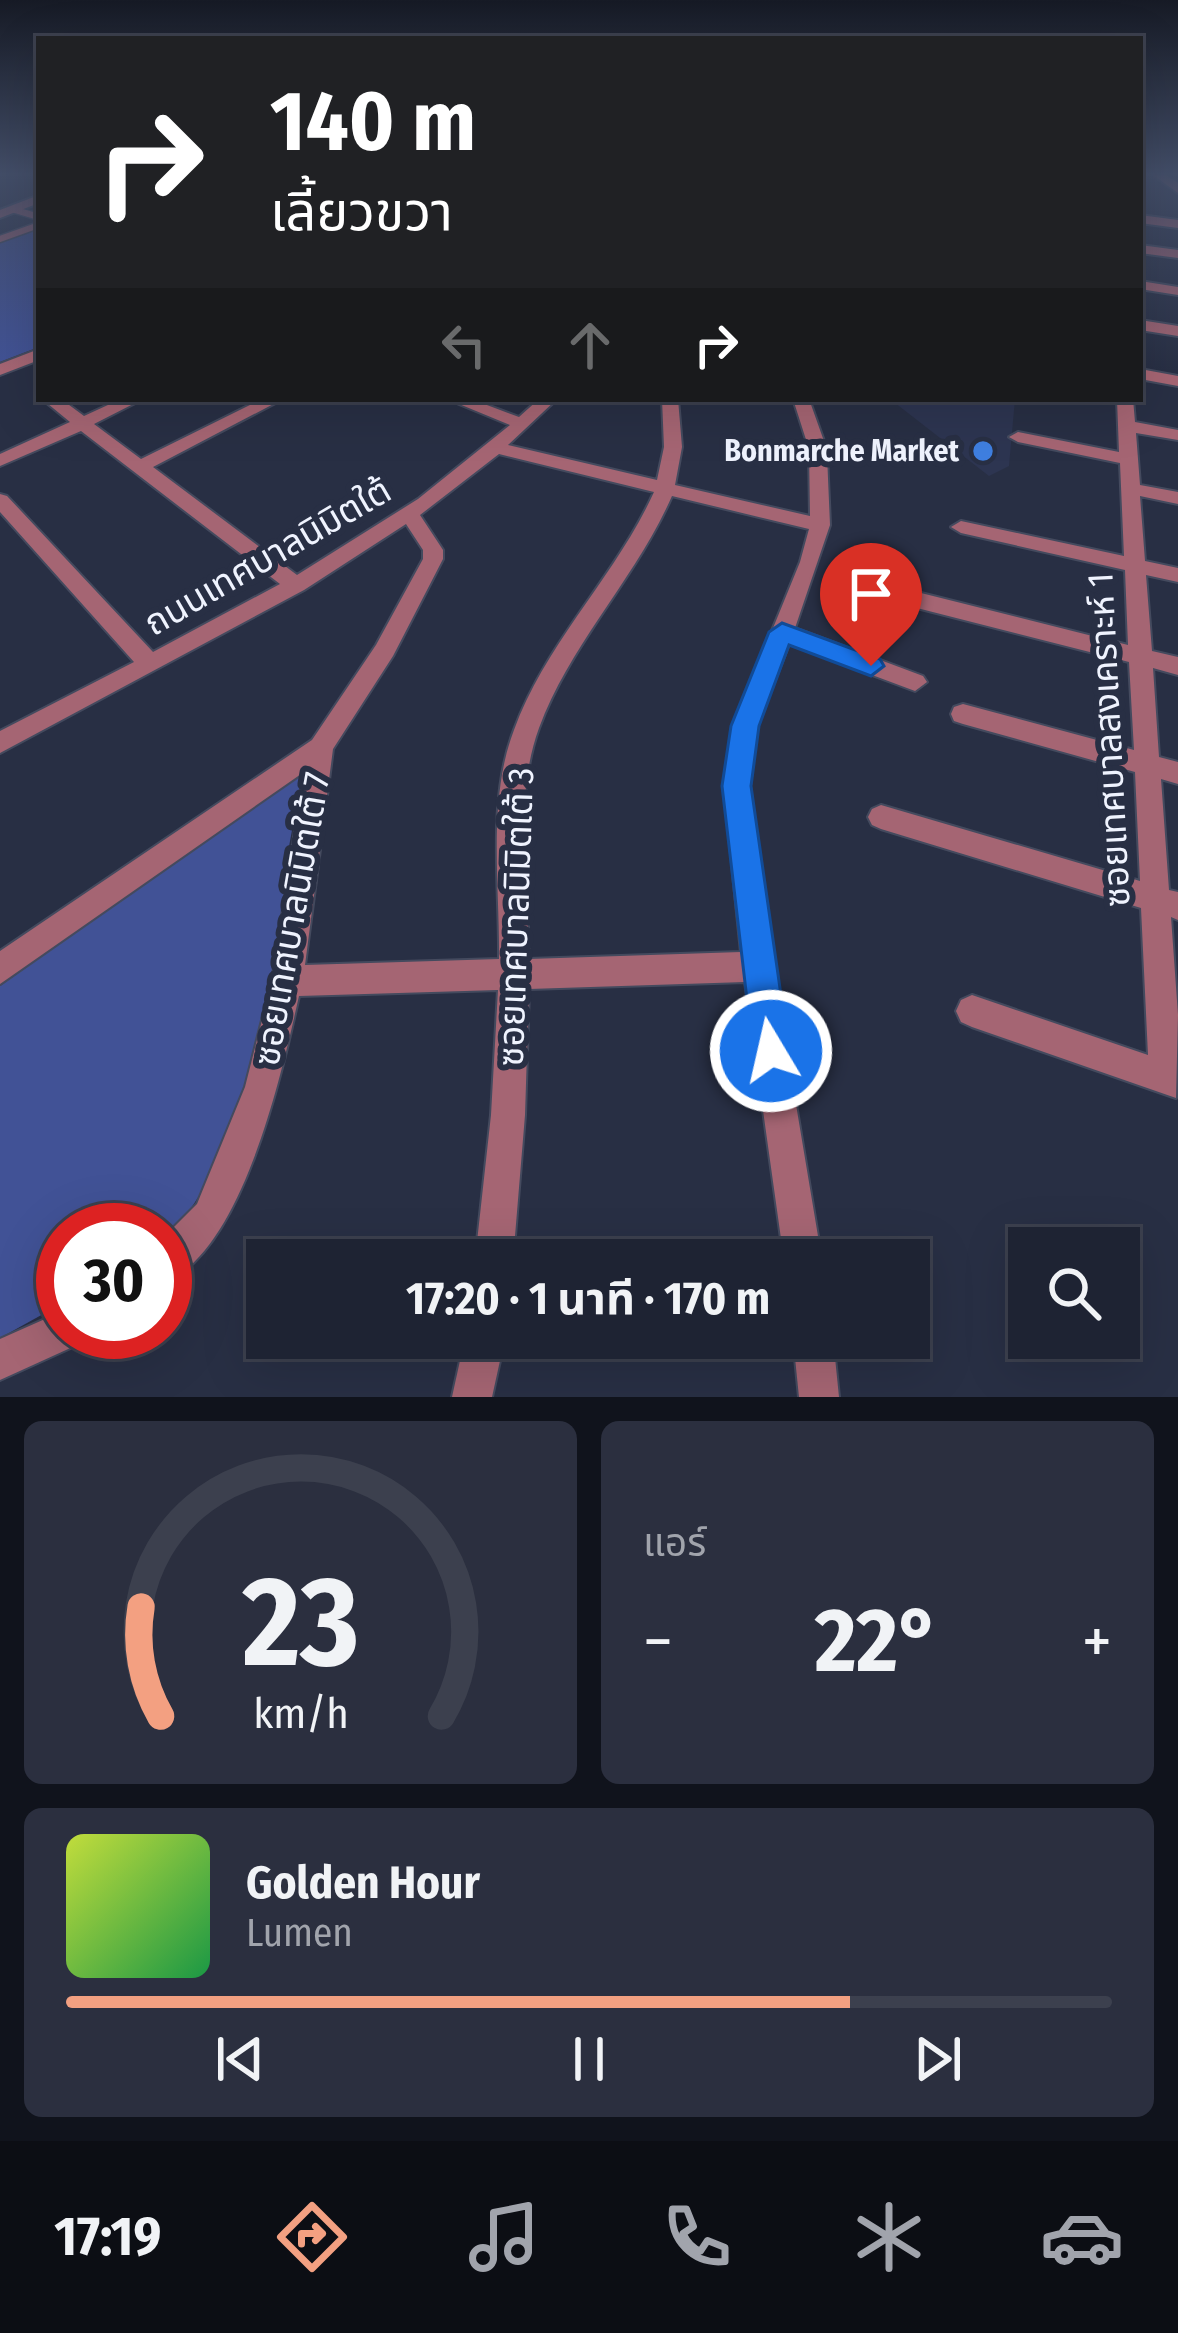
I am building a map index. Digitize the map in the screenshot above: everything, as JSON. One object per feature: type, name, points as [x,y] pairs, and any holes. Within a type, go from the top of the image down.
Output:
[{"type":"street","points":[[1143,245],[1178,250]]},
{"type":"street","points":[[1143,285],[1178,291]]},
{"type":"street","points":[[1143,325],[1178,331]]},
{"type":"street","points":[[1143,375],[1178,381]]},
{"type":"street","points":[[54,402],[296,585]]},
{"type":"street","points":[[0,461],[129,402]]},
{"type":"street","points":[[141,466],[269,402]]},
{"type":"street","points":[[462,402],[523,424]]},
{"type":"street","name":"ถนนเทศบาลนิมิตใต้","points":[[0,743],[296,585],[410,514],[496,448],[546,402]]},
{"type":"street","name":"ซอยเทศบาลนิมิตใต้ 3","points":[[495,1239],[514,977],[516,769],[524,734],[564,652],[641,543],[667,491],[674,458],[670,402]]},
{"type":"street","points":[[800,1239],[736,786],[745,726],[820,525],[818,449],[803,402]]},
{"type":"street","points":[[1127,412],[1178,435]]},
{"type":"street","name":"ซอยเทศบาลสงเคราะห์ 1","points":[[1127,412],[1138,656],[1146,764],[1165,902],[1172,1080]]},
{"type":"street","points":[[1018,437],[1130,460]]},
{"type":"street","points":[[496,448],[820,525]]},
{"type":"street","points":[[818,449],[888,452]]},
{"type":"street","points":[[1132,489],[1178,498]]},
{"type":"street","points":[[0,500],[148,662]]},
{"type":"street","name":"ซอยเทศบาลนิมิตใต้ 7","points":[[192,1234],[210,1216],[262,1088],[287,981],[321,747],[385,650],[430,568],[433,550],[410,514]]},
{"type":"street","points":[[961,527],[1178,575]]},
{"type":"street","points":[[917,600],[1178,666]]},
{"type":"street","points":[[782,632],[916,682]]},
{"type":"street","points":[[963,714],[1178,772]]},
{"type":"street","points":[[0,969],[321,747]]},
{"type":"street","points":[[881,818],[1165,902]]},
{"type":"street","points":[[287,981],[758,967]]},
{"type":"street","points":[[973,1010],[1172,1080]]},
{"type":"street","points":[[0,1360],[36,1343]]},
{"type":"street","points":[[472,1397],[480,1359]]},
{"type":"street","points":[[815,1359],[819,1397]]},
{"type":"shaded area","points":[[0,240],[36,240],[36,348],[0,362]]},
{"type":"shaded area","name":"Bonmarche Market","points":[[894,402],[1015,402],[1009,466],[989,476]]},
{"type":"shaded area","points":[[303,770],[286,863],[285,977],[226,1154],[192,1207],[192,1203],[36,1203],[36,1318],[0,1338],[0,986]]},
{"type":"place","name":"Bonmarche Market","points":[[983,451]]},
{"type":"route","points":[[771,1051],[736,786],[745,726],[782,632],[871,666]]}]
